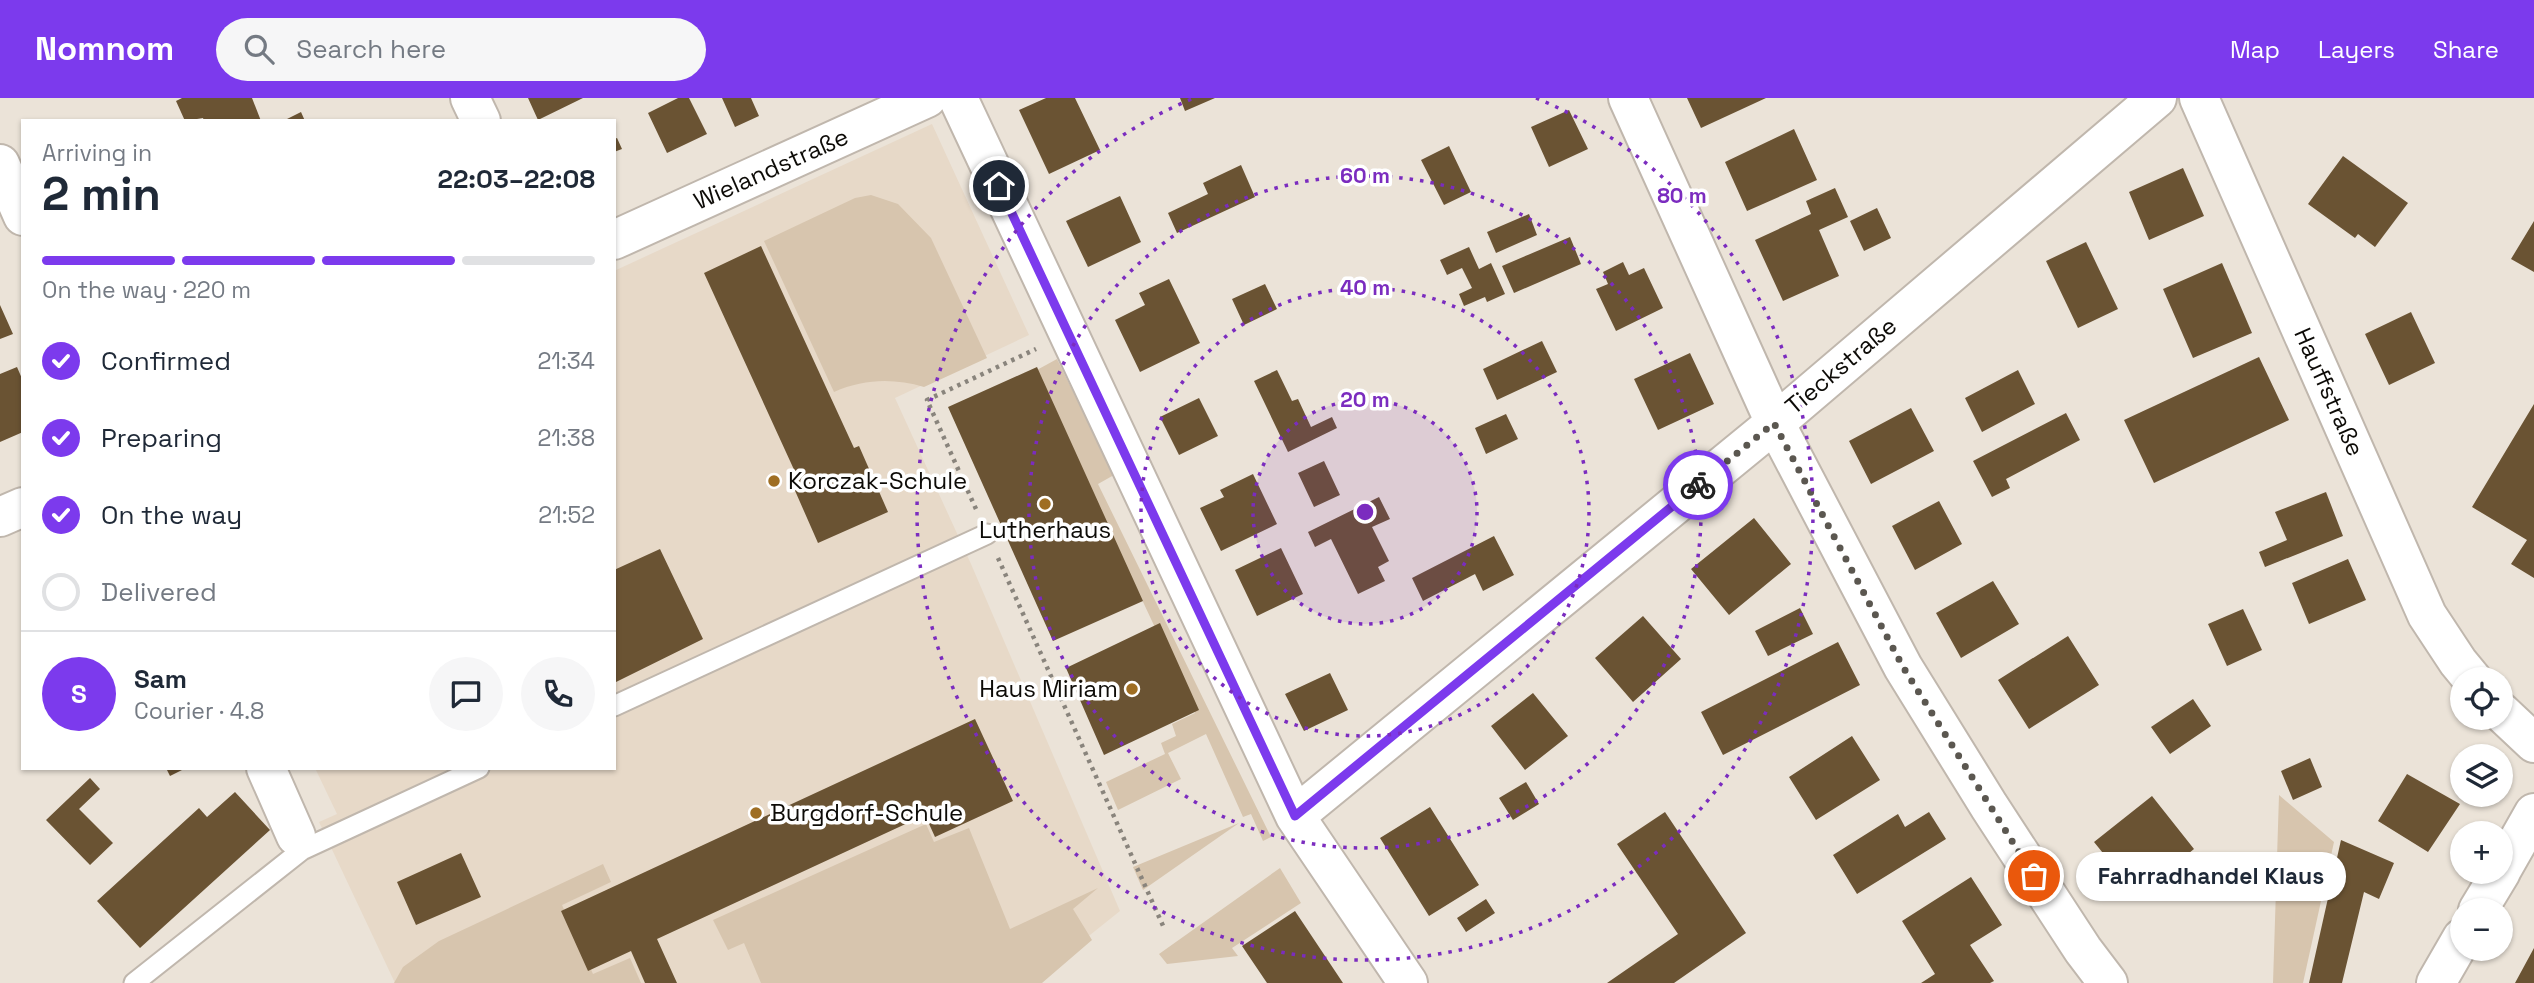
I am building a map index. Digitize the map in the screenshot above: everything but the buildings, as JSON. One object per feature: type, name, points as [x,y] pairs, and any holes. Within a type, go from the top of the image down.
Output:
[{"type":"street","points":[[470,98],[480,119]]},
{"type":"street","name":"Wielandstraße","points":[[616,239],[927,98]]},
{"type":"street","points":[[958,98],[1295,816],[1408,983]]},
{"type":"street","points":[[1628,98],[1774,423],[1903,667],[1989,806],[2108,983]]},
{"type":"street","name":"Tieckstraße","points":[[1295,816],[1774,423],[2157,98]]},
{"type":"street","name":"Hauffstraße","points":[[2199,98],[2427,615],[2462,667]]},
{"type":"street","points":[[0,164],[21,211]]},
{"type":"street","points":[[0,517],[21,508]]},
{"type":"street","points":[[2513,723],[2534,743]]},
{"type":"street","points":[[267,770],[296,836]]},
{"type":"street","points":[[2513,850],[2534,813]]},
{"type":"street","points":[[2436,983],[2450,959]]},
{"type":"lane","points":[[616,705],[987,534]]},
{"type":"lane","points":[[134,983],[302,850],[475,770]]},
{"type":"path","points":[[1069,334],[927,400],[1164,928]]},
{"type":"shaded area","points":[[932,124],[1029,335],[895,398],[971,564],[1120,911],[1030,983],[395,983],[319,822],[337,814],[316,770],[616,770],[616,270]]},
{"type":"shaded area","points":[[871,195],[898,204],[931,238],[987,358],[924,387],[879,381],[856,384],[834,392],[764,241],[855,198]]},
{"type":"shaded area","points":[[1057,359],[1114,475],[1098,484],[1271,837],[1263,841],[1251,814],[1243,817],[1206,734],[1168,753],[1181,779],[1118,810],[1106,782],[1165,754],[1161,743],[1176,736],[1172,724],[1195,713],[1035,371]]},
{"type":"shaded area","points":[[2279,795],[2334,842],[2303,983],[2273,983]]},
{"type":"shaded area","points":[[1239,823],[1143,890],[1133,867]]},
{"type":"shaded area","points":[[926,824],[934,842],[969,828],[1010,929],[1098,888],[1073,909],[1092,940],[1042,983],[761,983],[744,943],[728,950],[713,920]]},
{"type":"shaded area","points":[[603,864],[611,882],[562,905],[593,974],[630,958],[641,983],[394,983],[403,967],[439,941]]},
{"type":"shaded area","points":[[1280,868],[1301,903],[1232,948],[1238,956],[1167,964],[1159,954]]},
{"type":"way so far","points":[[1698,485],[1774,423],[1903,667],[2034,876]]},
{"type":"place","name":"Korczak-Schule","points":[[774,481]]},
{"type":"place","name":"Lutherhaus","points":[[1045,504]]},
{"type":"place","name":"Haus Miriam","points":[[1132,689]]},
{"type":"place","name":"Burgdorf-Schule","points":[[756,813]]},
{"type":"place","name":"Fahrradhandel Klaus","points":[[2034,876]]},
{"type":"route","points":[[999,186],[1295,816],[1698,485]]}]
